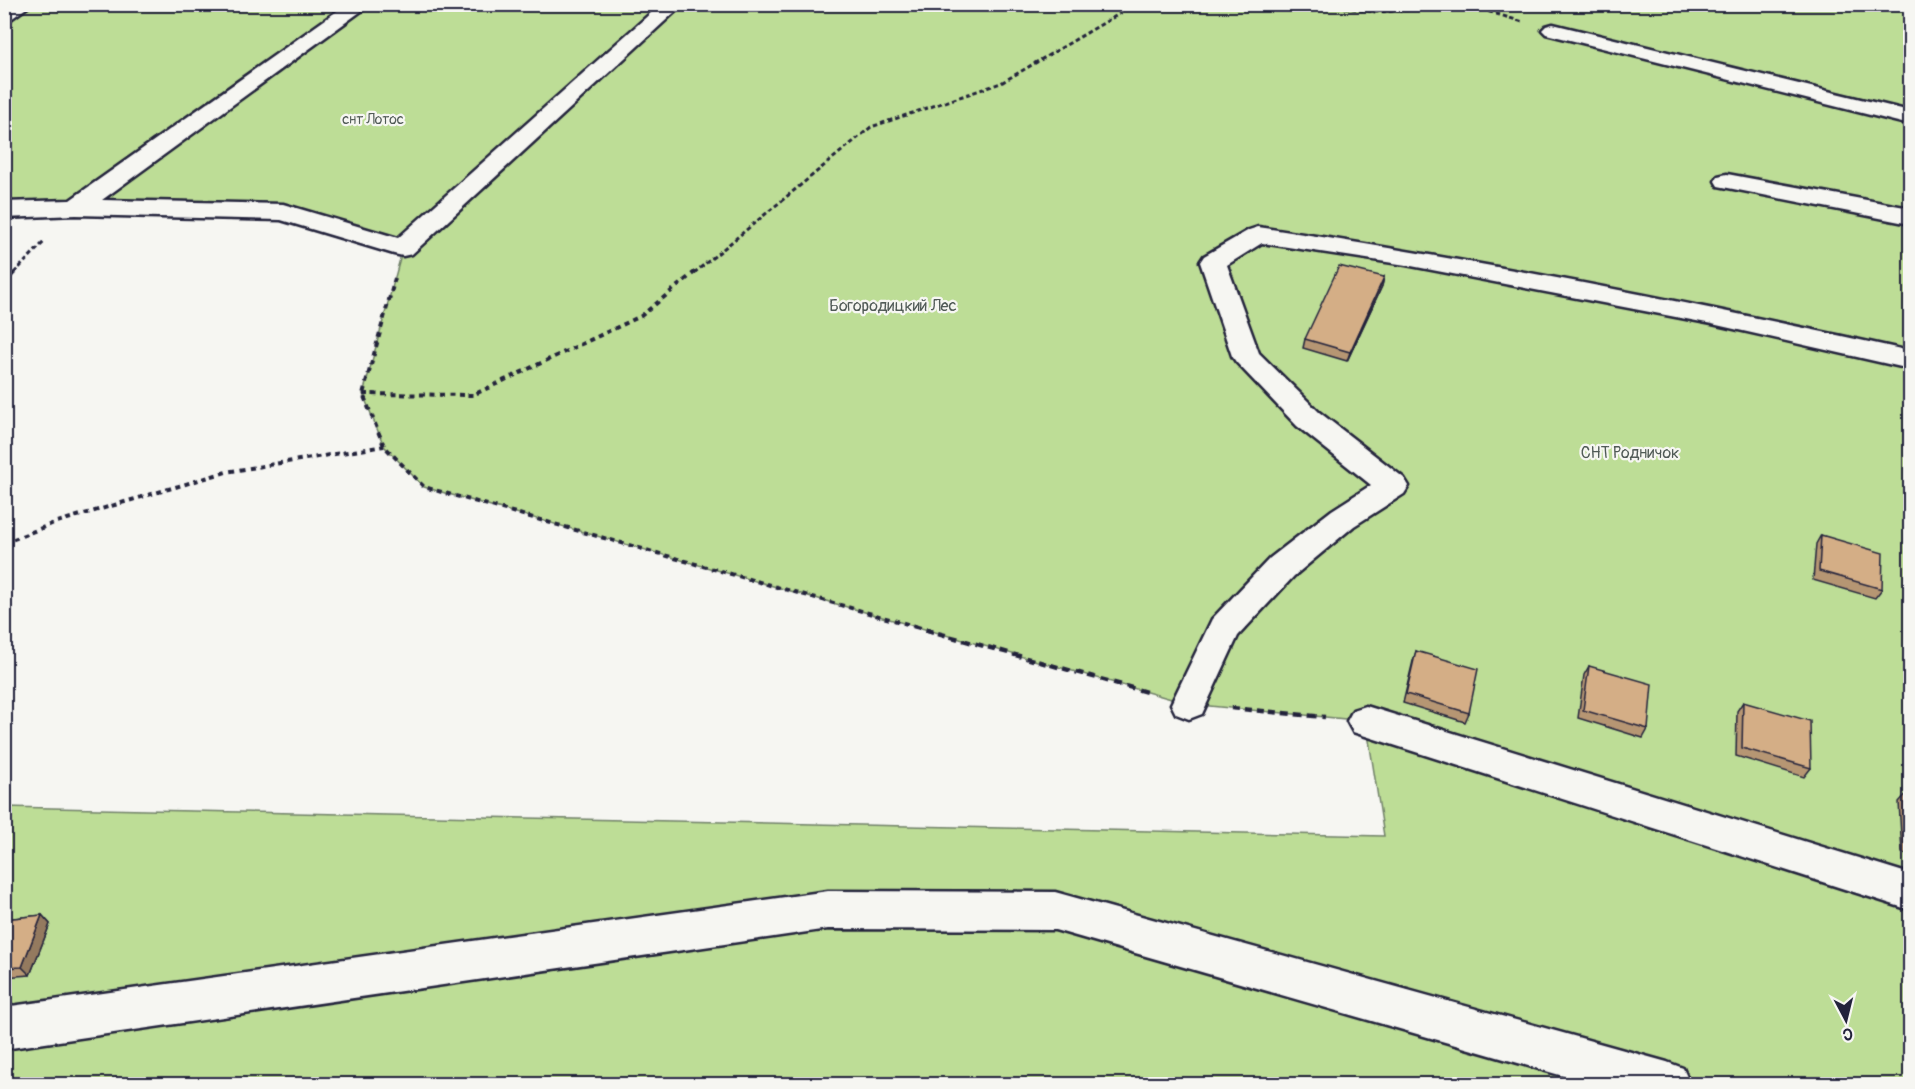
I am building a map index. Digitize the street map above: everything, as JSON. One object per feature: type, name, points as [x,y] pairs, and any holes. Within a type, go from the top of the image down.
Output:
[{"type":"street","points":[[4,15],[22,4]]},
{"type":"street","points":[[76,207],[361,4]]},
{"type":"street","points":[[4,210],[76,207],[284,212],[403,248],[666,10],[657,4]]},
{"type":"street","points":[[1553,30],[1911,118]]},
{"type":"street","points":[[1727,181],[1911,216]]},
{"type":"street","points":[[1189,704],[1224,628],[1282,567],[1343,518],[1394,486],[1308,419],[1246,356],[1213,262],[1258,235],[1406,257],[1606,295],[1911,360]]},
{"type":"street","points":[[1366,721],[1911,892]]},
{"type":"street","points":[[4,1028],[828,910],[1055,911],[1667,1084]]},
{"type":"path","points":[[363,394],[473,395],[641,316],[871,128],[1001,83],[1136,4]]},
{"type":"path","points":[[1322,4],[1376,12],[1468,5],[1553,30]]},
{"type":"path","points":[[4,283],[76,207]]},
{"type":"path","points":[[403,248],[363,394],[384,446],[424,487],[1189,704],[1366,721]]},
{"type":"path","points":[[4,543],[54,523],[226,472],[384,446]]},
{"type":"green space","points":[[5,5],[1910,5],[1910,1084],[5,1084],[5,807],[1384,836],[1366,721],[1189,704],[424,487],[384,446],[363,394],[403,248],[283,212],[5,210]]},
{"type":"building","points":[[1339,266],[1384,277],[1350,352],[1305,339]]},
{"type":"building","points":[[1821,535],[1883,553],[1882,589],[1819,571]]},
{"type":"building","points":[[1416,651],[1478,669],[1469,713],[1406,694]]},
{"type":"building","points":[[1589,666],[1652,684],[1648,729],[1583,710]]},
{"type":"building","points":[[1743,702],[1810,721],[1811,768],[1742,748]]},
{"type":"building","points":[[1907,793],[1911,794],[1911,844],[1910,844]]},
{"type":"building","points":[[42,915],[22,967],[4,968],[4,919]]},
{"type":"park label","name":"снт Лотос","points":[[373,119]]},
{"type":"park label","name":"Богородицкий Лес","points":[[893,306]]},
{"type":"park label","name":"СНТ Родничок","points":[[1630,453]]}]
